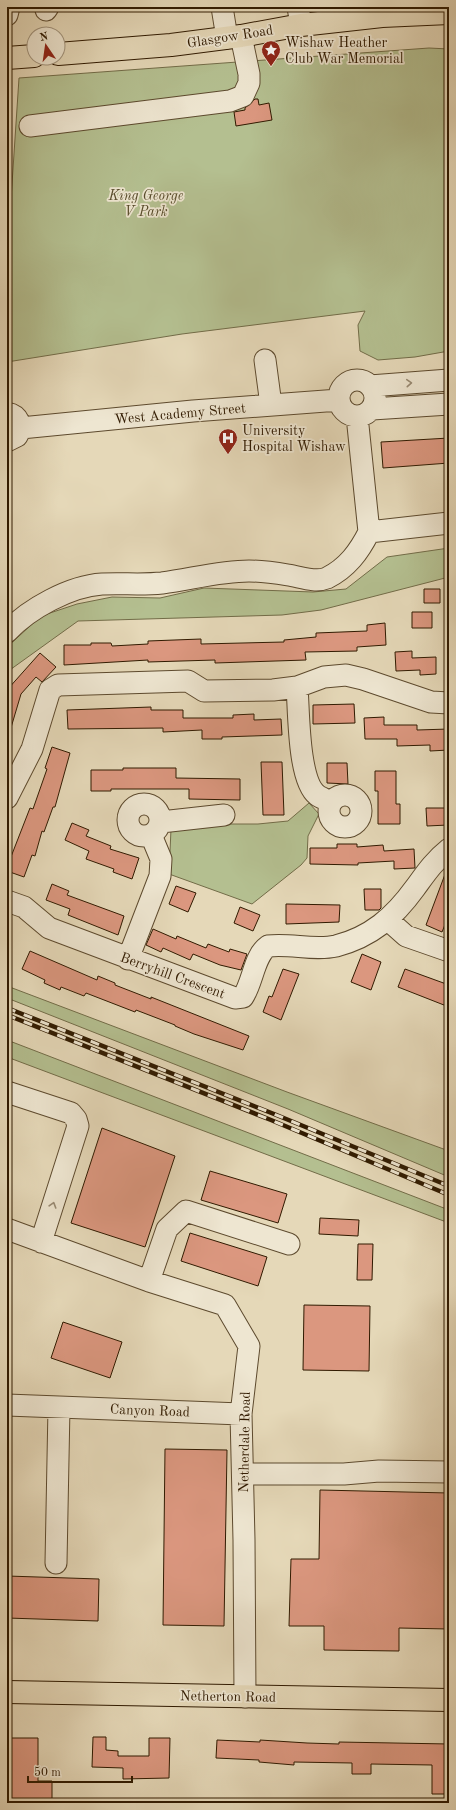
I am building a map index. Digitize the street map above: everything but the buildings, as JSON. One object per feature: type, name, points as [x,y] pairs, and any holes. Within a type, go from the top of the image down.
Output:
[{"type":"main road","name":"Glasgow Road","points":[[66,53],[171,45],[234,37],[300,16],[382,16],[449,13]]},
{"type":"main road","points":[[7,58],[26,57]]},
{"type":"main road","name":"Netherton Road","points":[[7,1692],[449,1700]]},
{"type":"street","points":[[7,15],[10,7]]},
{"type":"street","points":[[30,126],[230,101],[243,96],[249,83],[249,74],[222,7]]},
{"type":"street","points":[[265,360],[271,405]]},
{"type":"street","points":[[11,620],[54,598],[74,590],[101,584],[149,585],[214,573],[250,571],[289,575],[309,580],[326,578],[346,566],[362,547],[369,532],[365,413],[375,398],[373,389],[363,381],[356,380],[349,382],[341,391],[339,400],[343,409],[349,414],[365,413],[449,404]]},
{"type":"street","points":[[370,386],[449,380]]},
{"type":"street","name":"West Academy Street","points":[[12,427],[339,400]]},
{"type":"street","points":[[369,532],[449,523]]},
{"type":"street","points":[[7,798],[32,749],[46,698],[50,690],[58,685],[188,681],[204,691],[273,690],[297,687],[324,677],[346,675],[364,679],[431,702],[449,704]]},
{"type":"street","points":[[297,687],[304,768],[310,786],[317,796],[331,802]]},
{"type":"street","points":[[128,959],[160,876],[161,859],[156,829],[224,815]]},
{"type":"street","name":"Berryhill Crescent","points":[[7,901],[24,907],[48,928],[227,996],[243,997],[248,989],[261,953],[268,946],[334,946],[361,938],[388,920],[414,890],[436,860],[449,849]]},
{"type":"street","points":[[388,920],[406,936],[449,952]]},
{"type":"street","points":[[7,1092],[71,1112],[76,1119],[78,1126],[41,1242]]},
{"type":"street","points":[[149,1281],[167,1229],[186,1211],[289,1244]]},
{"type":"street","name":"Netherdale Road","points":[[7,1229],[149,1281],[225,1305],[249,1346],[241,1414],[245,1697]]},
{"type":"street","name":"Canyon Road","points":[[7,1405],[241,1414]]},
{"type":"street","points":[[56,1563],[59,1407]]},
{"type":"street","points":[[243,1474],[344,1474],[379,1471],[449,1472]]},
{"type":"green space","name":"King George V Park","points":[[429,48],[449,49],[449,351],[415,357],[378,360],[360,351],[358,325],[365,311],[182,334],[7,362],[7,260],[19,78]]},
{"type":"green space","points":[[449,548],[449,577],[321,610],[282,615],[78,621],[7,672],[7,647],[41,616],[77,604],[112,597],[160,598],[204,588],[313,592],[346,589],[387,557]]},
{"type":"green space","points":[[309,803],[319,814],[308,836],[307,858],[301,865],[252,904],[169,874],[171,829],[197,824],[258,824],[288,821]]},
{"type":"green space","points":[[7,986],[287,1092],[449,1151],[449,1177],[288,1109],[7,998]]},
{"type":"green space","points":[[7,1040],[449,1210],[449,1223],[7,1057]]},
{"type":"railway","points":[[7,1008],[274,1114],[449,1186]]},
{"type":"railway","points":[[7,1015],[271,1120],[449,1195]]},
{"type":"place","name":"Wishaw Heather Club War Memorial","points":[[271,67]]},
{"type":"place","name":"University Hospital Wishaw","points":[[228,455]]}]
